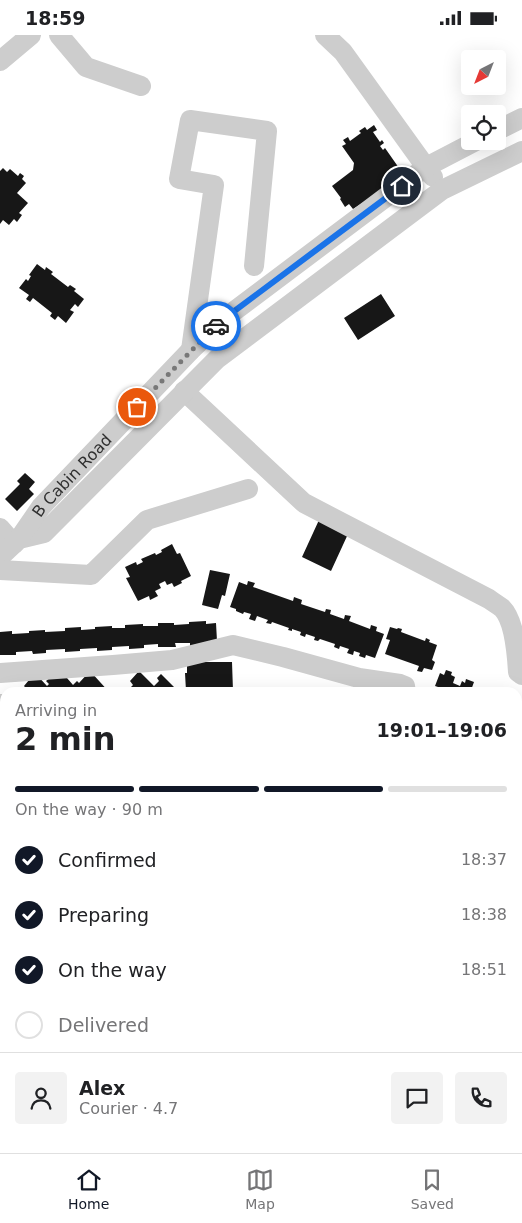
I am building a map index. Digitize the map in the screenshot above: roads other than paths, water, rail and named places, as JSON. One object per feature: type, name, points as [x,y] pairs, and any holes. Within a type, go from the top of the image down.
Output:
[{"type":"street","points":[[0,61],[31,35]]},
{"type":"street","points":[[59,35],[86,67],[141,85]]},
{"type":"street","points":[[326,35],[344,44],[442,190]]},
{"type":"street","points":[[506,126],[522,118]]},
{"type":"street","points":[[192,350],[214,185],[179,179],[190,120],[267,131],[254,265]]},
{"type":"street","name":"B Cabin Road","points":[[11,547],[41,507],[225,318],[426,167],[461,149]]},
{"type":"street","points":[[0,529],[11,547],[44,533],[217,359],[442,190],[522,151]]},
{"type":"street","points":[[184,391],[304,503],[489,599],[503,609],[512,626],[518,673],[522,675]]},
{"type":"street","points":[[0,570],[91,575],[147,520],[248,489]]},
{"type":"street","points":[[0,673],[172,660],[233,645],[359,678],[400,684],[405,687]]}]
